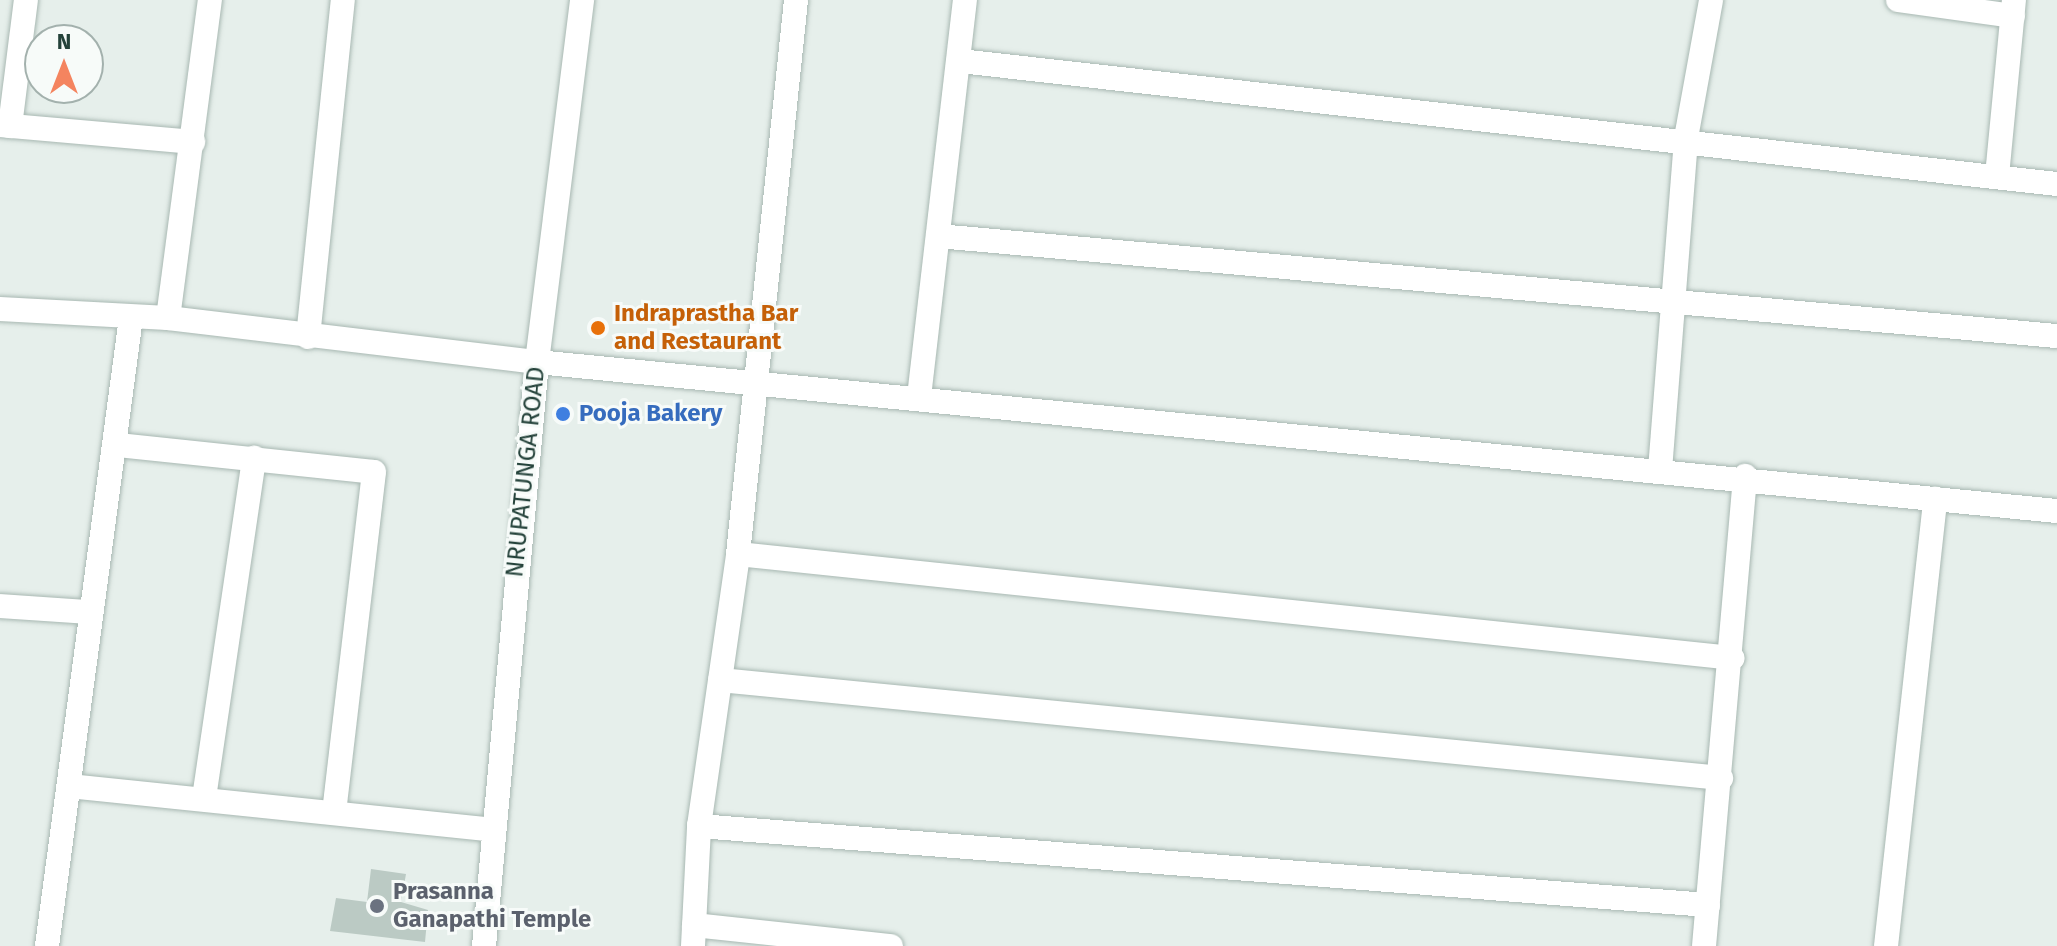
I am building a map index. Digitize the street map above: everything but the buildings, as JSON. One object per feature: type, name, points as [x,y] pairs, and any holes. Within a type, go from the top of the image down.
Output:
[{"type":"street","points":[[26,0],[5,126],[193,142]]},
{"type":"street","points":[[168,318],[210,0]]},
{"type":"street","points":[[308,337],[343,0]]},
{"type":"street","name":"NRUPATUNGA ROAD","points":[[484,946],[492,830],[537,362],[582,0]]},
{"type":"street","points":[[796,0],[738,554],[699,826],[693,935],[891,946]]},
{"type":"street","points":[[919,397],[965,0]]},
{"type":"street","points":[[1660,470],[1686,138],[1711,0]]},
{"type":"street","points":[[1898,0],[2013,8],[1997,176]]},
{"type":"street","points":[[960,61],[1686,138],[2057,184]]},
{"type":"street","points":[[938,236],[1674,299],[2057,336]]},
{"type":"street","points":[[0,309],[168,318],[537,362],[1745,476],[2057,511]]},
{"type":"street","points":[[47,946],[89,612],[118,445],[131,317]]},
{"type":"street","points":[[118,445],[374,472],[334,811]]},
{"type":"street","points":[[204,798],[254,458]]},
{"type":"street","points":[[1704,946],[1733,658],[1745,476]]},
{"type":"street","points":[[1886,946],[1935,499]]},
{"type":"street","points":[[738,554],[1733,658]]},
{"type":"street","points":[[0,606],[89,612]]},
{"type":"street","points":[[720,680],[1721,778]]},
{"type":"street","points":[[69,786],[334,811],[492,830]]},
{"type":"street","points":[[699,826],[1708,905]]},
{"type":"place","name":"Indraprastha Bar and Restaurant","points":[[598,328]]},
{"type":"place","name":"Pooja Bakery","points":[[563,414]]},
{"type":"place","name":"Prasanna Ganapathi Temple","points":[[377,906]]}]
